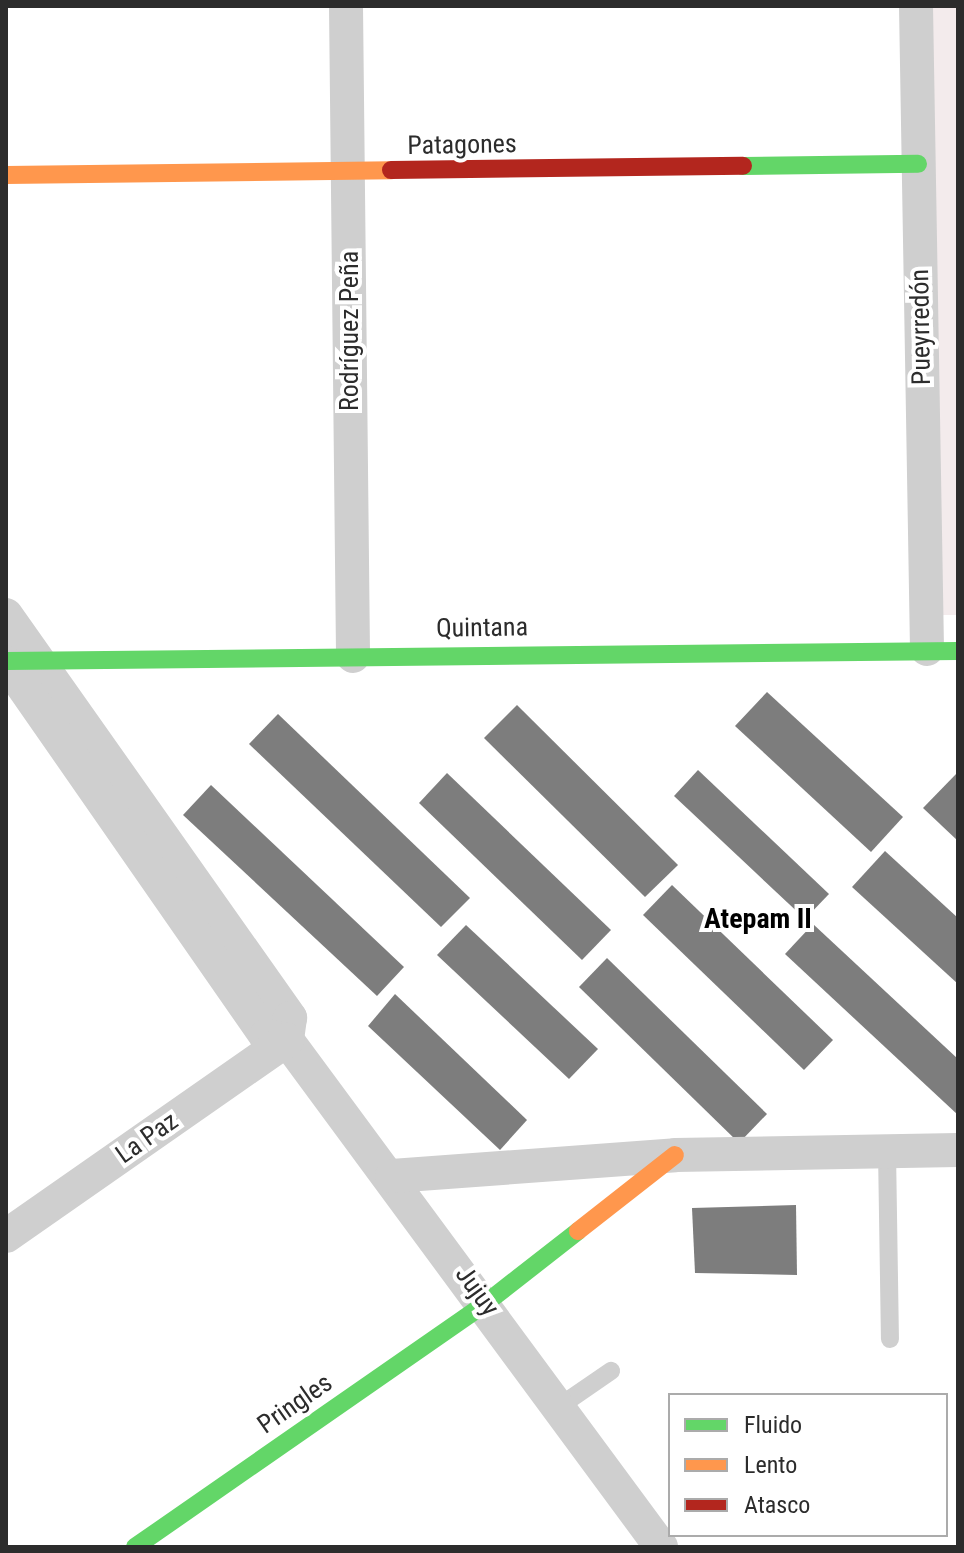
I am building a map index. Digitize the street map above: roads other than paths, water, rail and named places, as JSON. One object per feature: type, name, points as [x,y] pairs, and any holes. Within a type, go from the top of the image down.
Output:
[{"type":"street","name":"Rodríguez Peña","points":[[346,6],[353,656]]},
{"type":"street","name":"Pueyrredón","points":[[916,6],[918,164],[942,650]]},
{"type":"street","name":"Patagones","points":[[6,175],[918,164]]},
{"type":"street","points":[[6,615],[16,660],[290,1018],[287,1040]]},
{"type":"street","name":"Quintana","points":[[16,660],[942,650]]},
{"type":"street","name":"Jujuy","points":[[287,1040],[486,1303],[661,1547]]},
{"type":"street","name":"La Paz","points":[[6,1236],[287,1040]]},
{"type":"street","points":[[392,1176],[675,1155],[958,1150]]},
{"type":"street","name":"Pringles","points":[[135,1547],[486,1303],[675,1155]]},
{"type":"lane","points":[[887,1151],[890,1339]]},
{"type":"lane","points":[[560,1406],[611,1371]]},
{"type":"district","name":"Atepam II","points":[[758,919]]}]
